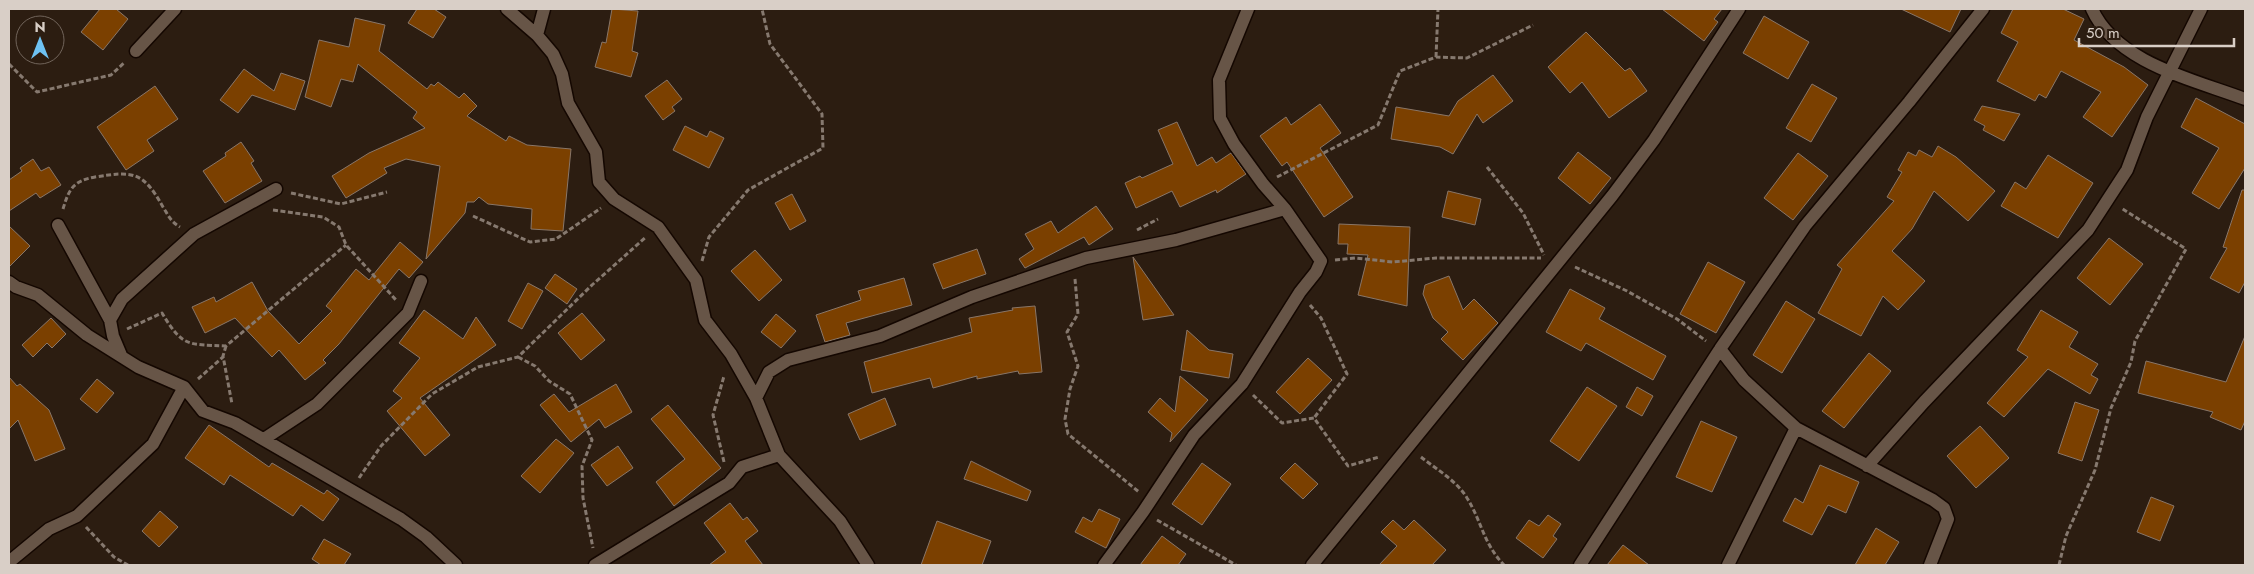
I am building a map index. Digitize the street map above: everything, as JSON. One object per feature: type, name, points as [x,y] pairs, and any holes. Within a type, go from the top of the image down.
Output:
[{"type":"street","points":[[136,50],[175,9]]},
{"type":"street","points":[[507,9],[537,35],[553,54],[562,74],[568,103],[596,152],[599,182],[614,199],[658,227],[696,280],[704,320],[731,354],[756,398],[779,455],[840,520],[868,565]]},
{"type":"street","points":[[537,35],[544,9]]},
{"type":"street","points":[[1104,565],[1147,507],[1194,435],[1242,384],[1300,292],[1316,272],[1321,261],[1285,209],[1263,184],[1234,144],[1220,118],[1219,80],[1248,9]]},
{"type":"street","points":[[1312,565],[1344,523],[1409,448],[1558,260],[1612,196],[1654,140],[1739,9]]},
{"type":"street","points":[[1580,565],[1720,349],[1804,226],[1914,96],[1983,9]]},
{"type":"street","points":[[2092,9],[2112,36],[2146,62],[2245,99]]},
{"type":"street","points":[[1866,466],[1924,402],[2088,230],[2127,170],[2169,70],[2201,9]]},
{"type":"street","points":[[110,320],[122,299],[194,234],[276,189]]},
{"type":"street","points":[[756,398],[769,372],[788,360],[880,336],[972,297],[1086,258],[1176,240],[1285,209]]},
{"type":"street","points":[[58,225],[110,320],[113,336],[122,355]]},
{"type":"street","points":[[264,439],[317,404],[408,312],[421,281]]},
{"type":"street","points":[[9,282],[38,295],[87,335],[122,355],[138,367],[184,387],[202,410],[235,423],[401,519],[426,537],[456,565]]},
{"type":"street","points":[[1720,349],[1744,380],[1796,428],[1933,500],[1944,508],[1948,519],[1930,565]]},
{"type":"street","points":[[9,562],[49,529],[76,516],[153,444],[184,387]]},
{"type":"street","points":[[1728,565],[1796,428]]},
{"type":"street","points":[[596,565],[729,483],[742,466],[779,455]]},
{"type":"path","points":[[696,280],[709,237],[748,190],[823,148],[822,114],[770,44],[762,9]]},
{"type":"path","points":[[1436,57],[1438,9]]},
{"type":"path","points":[[1263,184],[1378,125],[1400,71],[1436,57],[1467,58],[1533,25]]},
{"type":"path","points":[[9,64],[37,92],[111,75]]},
{"type":"path","points":[[1321,261],[1355,258],[1393,262],[1436,258],[1545,258],[1523,213],[1488,167]]},
{"type":"path","points":[[58,225],[68,191],[81,180],[122,172],[140,176],[158,198],[173,223],[194,234]]},
{"type":"path","points":[[276,189],[341,204],[388,192]]},
{"type":"path","points":[[473,216],[530,242],[539,242],[556,239],[614,199]]},
{"type":"path","points":[[2060,565],[2066,536],[2095,470],[2111,408],[2131,362],[2135,340],[2186,249],[2108,200]]},
{"type":"path","points":[[248,205],[290,214],[323,217],[339,227],[346,245],[408,312]]},
{"type":"path","points":[[350,490],[381,446],[432,394],[478,368],[518,357],[592,285],[658,227]]},
{"type":"path","points":[[235,423],[223,356],[226,346],[346,245]]},
{"type":"path","points":[[1558,260],[1627,291],[1677,319],[1702,339],[1720,349]]},
{"type":"path","points":[[1074,263],[1078,314],[1066,332],[1078,366],[1070,389],[1065,419],[1068,434],[1147,507],[1236,565]]},
{"type":"path","points":[[1242,384],[1282,423],[1314,418],[1348,374],[1321,318],[1300,292]]},
{"type":"path","points":[[113,336],[162,313],[176,336],[191,344],[226,346]]},
{"type":"path","points":[[729,483],[713,415],[731,354]]},
{"type":"path","points":[[184,387],[190,387],[223,356]]},
{"type":"path","points":[[518,357],[535,366],[549,381],[570,394],[592,440],[582,466],[582,490],[596,565]]},
{"type":"path","points":[[1314,418],[1348,466],[1409,448],[1467,497],[1486,542],[1504,565]]},
{"type":"path","points":[[76,516],[114,557],[128,565]]},
{"type":"building","points":[[100,9],[116,9],[128,19],[103,50],[81,32]]},
{"type":"building","points":[[417,9],[434,9],[446,17],[433,38],[408,23]]},
{"type":"building","points":[[612,9],[638,11],[632,51],[638,53],[631,77],[595,67],[602,42],[606,43]]},
{"type":"building","points":[[1662,9],[1722,9],[1714,19],[1718,22],[1704,41]]},
{"type":"building","points":[[1901,9],[1961,9],[1950,32]]},
{"type":"building","points":[[2013,9],[2063,9],[2084,19],[2074,40],[2124,67],[2148,85],[2112,137],[2083,117],[2101,92],[2061,71],[2046,98],[2039,94],[2035,101],[1997,81],[2018,42],[2001,33]]},
{"type":"building","points":[[1764,16],[1809,42],[1788,79],[1743,53]]},
{"type":"building","points":[[355,18],[385,25],[379,51],[427,89],[431,84],[434,86],[438,82],[459,98],[464,93],[477,106],[467,116],[506,141],[509,136],[527,145],[571,149],[563,231],[531,229],[532,209],[488,204],[479,197],[474,202],[467,202],[465,213],[426,259],[440,166],[406,159],[384,168],[387,173],[346,198],[332,176],[369,153],[425,128],[413,118],[417,112],[358,64],[353,82],[341,79],[331,107],[305,97],[319,40],[349,47]]},
{"type":"building","points":[[1586,32],[1625,71],[1630,68],[1647,91],[1609,118],[1582,82],[1570,93],[1548,67]]},
{"type":"building","points":[[244,69],[274,91],[281,73],[305,81],[295,110],[252,95],[238,113],[220,100]]},
{"type":"building","points":[[1493,75],[1513,101],[1483,123],[1477,114],[1453,154],[1440,147],[1391,139],[1396,107],[1449,116],[1458,101]]},
{"type":"building","points":[[667,80],[682,99],[672,107],[675,111],[663,120],[645,96]]},
{"type":"building","points":[[1812,84],[1837,98],[1811,142],[1786,128]]},
{"type":"building","points":[[155,86],[178,119],[147,140],[154,151],[126,170],[97,127]]},
{"type":"building","points":[[2196,98],[2245,124],[2245,168],[2219,209],[2192,193],[2219,148],[2181,127]]},
{"type":"building","points":[[1320,104],[1341,133],[1320,148],[1353,197],[1324,217],[1287,162],[1282,166],[1260,136],[1286,117],[1291,125]]},
{"type":"building","points":[[1982,106],[2020,114],[2004,141],[1983,130],[1985,126],[1974,120]]},
{"type":"building","points":[[1177,122],[1197,166],[1212,157],[1216,163],[1231,153],[1246,174],[1217,193],[1216,190],[1180,207],[1172,191],[1136,208],[1125,183],[1140,176],[1142,178],[1173,164],[1158,130]]},
{"type":"building","points":[[685,126],[707,137],[710,131],[724,138],[709,168],[673,150]]},
{"type":"building","points":[[241,142],[254,161],[251,163],[262,181],[225,203],[203,171],[226,156],[225,153]]},
{"type":"building","points":[[1938,146],[1956,157],[1995,191],[1968,221],[1934,191],[1912,229],[1892,251],[1925,281],[1898,310],[1883,296],[1861,336],[1818,313],[1842,269],[1837,265],[1894,201],[1887,197],[1902,172],[1898,170],[1908,152],[1916,156],[1919,150],[1932,157]]},
{"type":"building","points":[[1578,152],[1611,178],[1590,204],[1558,178]]},
{"type":"building","points":[[1798,153],[1828,176],[1793,220],[1764,198]]},
{"type":"building","points":[[2048,155],[2093,183],[2058,238],[2001,206],[2015,182],[2026,189]]},
{"type":"building","points":[[33,159],[41,171],[49,167],[61,185],[40,198],[36,193],[9,211],[9,180],[22,171],[20,168]]},
{"type":"building","points":[[2242,190],[2245,190],[2245,282],[2239,293],[2210,278],[2227,248],[2223,247]]},
{"type":"building","points":[[1448,191],[1481,199],[1475,225],[1442,217]]},
{"type":"building","points":[[792,194],[806,221],[790,230],[775,203]]},
{"type":"building","points":[[1096,206],[1113,229],[1089,245],[1084,237],[1025,268],[1019,259],[1034,249],[1025,234],[1051,221],[1058,233]]},
{"type":"building","points":[[1339,224],[1410,227],[1407,306],[1358,295],[1368,255],[1347,254],[1348,244],[1338,244]]},
{"type":"building","points":[[9,226],[30,246],[9,267]]},
{"type":"building","points":[[2109,238],[2143,264],[2110,305],[2077,278]]},
{"type":"building","points":[[400,242],[423,262],[409,278],[399,269],[339,344],[323,360],[326,363],[305,380],[279,350],[272,357],[235,318],[205,333],[192,307],[214,297],[216,302],[252,282],[268,311],[299,344],[332,311],[326,306],[356,269],[369,280]]},
{"type":"building","points":[[977,249],[986,274],[943,289],[933,264]]},
{"type":"building","points":[[755,250],[782,280],[759,301],[731,271]]},
{"type":"building","points":[[1133,257],[1174,315],[1143,320]]},
{"type":"building","points":[[1708,262],[1745,282],[1716,333],[1680,314]]},
{"type":"building","points":[[555,274],[577,289],[567,304],[545,288]]},
{"type":"building","points":[[1449,276],[1463,310],[1474,299],[1498,323],[1463,360],[1441,339],[1448,332],[1433,318],[1423,294],[1425,285]]},
{"type":"building","points":[[904,278],[912,305],[846,323],[850,335],[825,342],[816,315],[861,300],[858,291]]},
{"type":"building","points":[[528,283],[543,291],[522,329],[508,321]]},
{"type":"building","points":[[1570,289],[1605,308],[1599,319],[1666,356],[1653,380],[1586,343],[1581,351],[1546,332]]},
{"type":"building","points":[[1786,301],[1815,319],[1782,373],[1753,355]]},
{"type":"building","points":[[1035,306],[1042,372],[1019,374],[1018,371],[977,379],[977,376],[933,388],[930,378],[872,393],[864,362],[972,332],[969,318],[1013,310],[1012,308]]},
{"type":"building","points":[[424,310],[463,339],[476,317],[496,345],[420,398],[450,435],[425,456],[387,411],[402,398],[393,391],[420,358],[399,343]]},
{"type":"building","points":[[2041,310],[2078,332],[2069,347],[2098,364],[2091,375],[2098,379],[2090,394],[2048,369],[2004,417],[1987,403],[2028,357],[2017,350]]},
{"type":"building","points":[[582,313],[605,340],[581,360],[558,333]]},
{"type":"building","points":[[776,314],[796,331],[781,348],[761,332]]},
{"type":"building","points":[[51,318],[66,334],[52,348],[47,343],[33,357],[22,345]]},
{"type":"building","points":[[1187,330],[1209,350],[1233,354],[1229,378],[1181,370]]},
{"type":"building","points":[[2245,336],[2245,421],[2241,430],[2210,417],[2213,412],[2138,393],[2146,361],[2226,382]]},
{"type":"building","points":[[1869,353],[1891,371],[1844,428],[1822,411]]},
{"type":"building","points":[[1308,358],[1332,380],[1300,414],[1276,392]]},
{"type":"building","points":[[1180,376],[1208,400],[1170,442],[1172,433],[1148,412],[1160,398],[1175,412]]},
{"type":"building","points":[[9,377],[17,386],[20,384],[49,410],[65,449],[35,461],[18,420],[9,429]]},
{"type":"building","points":[[97,379],[114,393],[97,413],[80,399]]},
{"type":"building","points":[[616,384],[632,412],[605,428],[599,419],[571,442],[540,405],[554,394],[569,412]]},
{"type":"building","points":[[1587,387],[1617,406],[1579,461],[1550,441]]},
{"type":"building","points":[[1637,387],[1653,396],[1642,416],[1626,407]]},
{"type":"building","points":[[885,398],[896,425],[860,440],[848,414]]},
{"type":"building","points":[[2075,402],[2099,410],[2082,461],[2058,453]]},
{"type":"building","points":[[668,405],[721,468],[674,506],[656,482],[685,459],[651,419]]},
{"type":"building","points":[[1701,421],[1737,437],[1712,492],[1676,477]]},
{"type":"building","points":[[209,425],[269,467],[272,463],[324,494],[327,490],[339,499],[323,521],[301,505],[293,516],[230,475],[224,485],[185,458]]},
{"type":"building","points":[[1980,426],[2009,458],[1976,488],[1947,456]]},
{"type":"building","points":[[556,439],[574,453],[540,493],[521,476]]},
{"type":"building","points":[[618,446],[633,468],[607,486],[591,465]]},
{"type":"building","points":[[971,461],[1031,491],[1027,501],[964,479]]},
{"type":"building","points":[[1202,463],[1231,484],[1202,525],[1172,504]]},
{"type":"building","points":[[1295,463],[1318,484],[1303,499],[1280,478]]},
{"type":"building","points":[[1820,465],[1859,482],[1846,513],[1828,505],[1812,535],[1783,521],[1795,498],[1803,503]]},
{"type":"building","points":[[2151,497],[2174,506],[2160,541],[2137,532]]},
{"type":"building","points":[[730,503],[743,520],[747,517],[758,531],[745,541],[763,565],[709,565],[726,552],[704,523]]},
{"type":"building","points":[[1099,509],[1120,519],[1106,548],[1075,532],[1083,517],[1092,522]]},
{"type":"building","points":[[160,511],[178,527],[159,547],[142,531]]},
{"type":"building","points":[[1548,515],[1561,524],[1553,536],[1557,539],[1543,558],[1516,538],[1529,520],[1539,526]]},
{"type":"building","points":[[1393,520],[1404,530],[1414,520],[1446,550],[1432,565],[1379,565],[1397,546],[1381,532]]},
{"type":"building","points":[[937,521],[991,541],[982,565],[921,565]]},
{"type":"building","points":[[1876,528],[1899,542],[1885,565],[1855,565]]},
{"type":"building","points":[[1162,536],[1186,554],[1178,565],[1140,565]]},
{"type":"building","points":[[324,539],[351,554],[344,565],[321,565],[312,559]]},
{"type":"building","points":[[1623,545],[1649,565],[1607,565]]}]
